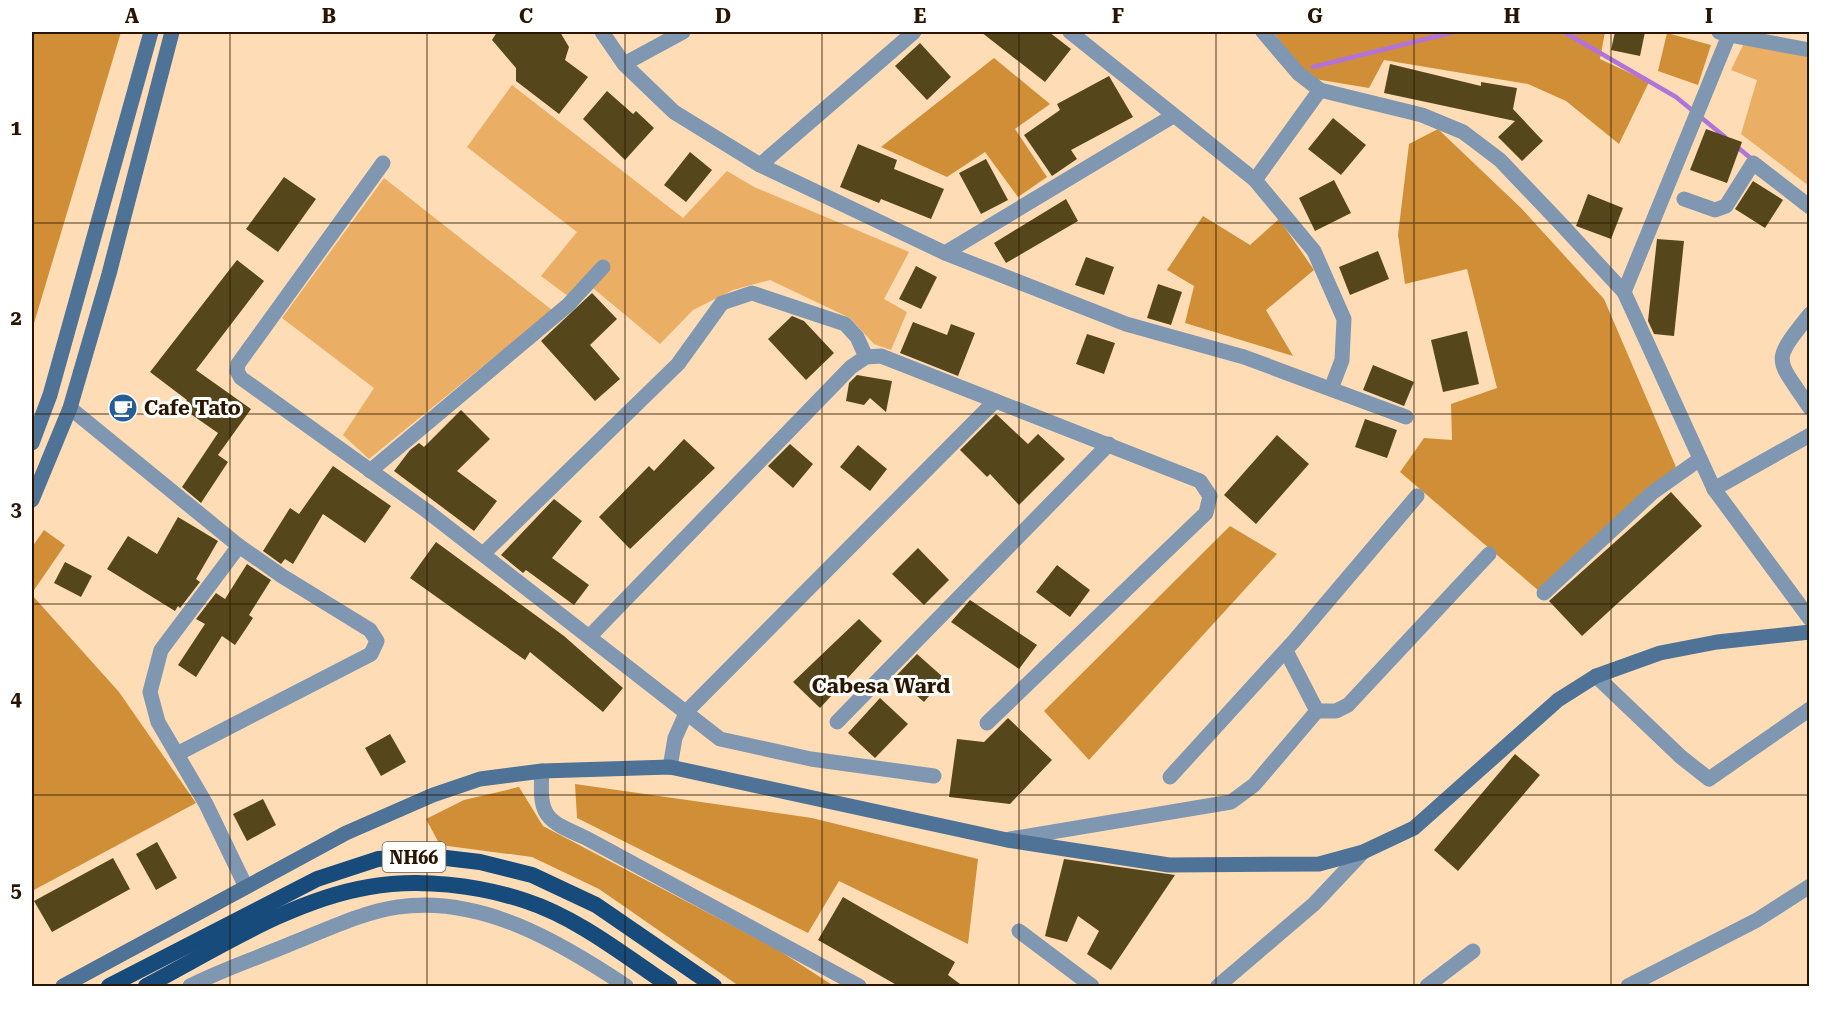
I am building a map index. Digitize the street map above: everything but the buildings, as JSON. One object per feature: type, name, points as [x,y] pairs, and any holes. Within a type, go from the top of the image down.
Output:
[{"type":"highway","name":"NH66","points":[[109,987],[318,879],[378,859],[429,856],[480,862],[532,875],[596,905],[714,987]]},
{"type":"highway","name":"NH66","points":[[146,987],[255,928],[309,905],[369,887],[421,884],[472,888],[527,901],[587,930],[670,987]]},
{"type":"main road","points":[[32,443],[50,395],[151,32]]},
{"type":"main road","points":[[32,500],[70,408],[109,274],[172,32]]},
{"type":"main road","points":[[63,987],[346,833],[433,795],[480,779],[542,771],[670,767],[1007,840],[1169,865],[1320,864],[1363,852],[1414,828],[1558,700],[1596,676],[1660,653],[1717,642],[1809,632]]},
{"type":"street","points":[[602,32],[624,64],[674,112],[760,165],[945,253],[1126,324],[1244,357],[1406,417]]},
{"type":"street","points":[[624,64],[683,32]]},
{"type":"street","points":[[760,165],[914,32]]},
{"type":"street","points":[[1070,32],[1255,180],[1314,250],[1344,319],[1342,360],[1331,389]]},
{"type":"street","points":[[1263,32],[1298,73],[1320,90],[1422,115],[1463,132],[1500,160],[1624,292],[1714,489],[1809,616]]},
{"type":"street","points":[[1624,292],[1724,33],[1809,50]]},
{"type":"street","points":[[1255,180],[1320,90]]},
{"type":"street","points":[[945,253],[1173,116]]},
{"type":"street","points":[[383,163],[238,364],[237,371],[241,378],[483,554],[720,739],[811,759],[933,776]]},
{"type":"street","points":[[1684,199],[1715,210],[1726,206],[1753,163],[1809,207]]},
{"type":"street","points":[[370,471],[568,305],[603,267]]},
{"type":"street","points":[[483,554],[678,364],[722,303],[752,293],[845,324],[857,337],[866,357]]},
{"type":"street","points":[[1809,314],[1783,348],[1780,358],[1809,408]]},
{"type":"street","points":[[590,636],[851,368],[866,357],[881,356],[1200,481],[1210,496],[1206,513],[987,723]]},
{"type":"street","points":[[670,767],[675,738],[687,711],[995,401]]},
{"type":"street","points":[[70,408],[239,546],[282,576],[370,630],[377,641],[371,654],[177,754]]},
{"type":"street","points":[[1714,489],[1809,435]]},
{"type":"street","points":[[837,722],[1109,444]]},
{"type":"street","points":[[1544,593],[1652,494],[1700,459]]},
{"type":"street","points":[[1170,777],[1286,651],[1417,496]]},
{"type":"street","points":[[239,546],[161,650],[150,692],[158,722],[206,804],[246,887]]},
{"type":"street","points":[[1007,840],[1231,802],[1254,784],[1317,711],[1336,711],[1348,705],[1489,554]]},
{"type":"street","points":[[1286,651],[1317,711]]},
{"type":"street","points":[[1596,676],[1681,758],[1709,779],[1809,709]]},
{"type":"street","points":[[542,771],[540,802],[556,825],[586,838],[860,987]]},
{"type":"street","points":[[1218,987],[1314,904],[1363,852]]},
{"type":"street","points":[[1628,987],[1756,920],[1809,886]]},
{"type":"street","points":[[190,987],[349,921],[398,907],[433,905],[470,909],[505,919],[596,966],[626,987]]},
{"type":"street","points":[[1019,931],[1092,987]]},
{"type":"street","points":[[1434,984],[1473,951]]},
{"type":"shaded area","points":[[32,32],[121,32],[32,330]]},
{"type":"shaded area","points":[[1273,32],[1605,32],[1600,59],[1649,82],[1619,144],[1566,101],[1528,84],[1384,60],[1369,88],[1309,78]]},
{"type":"shaded area","points":[[1667,33],[1711,45],[1698,85],[1658,71]]},
{"type":"shaded area","points":[[1745,41],[1809,56],[1809,186],[1741,134],[1757,80],[1731,70]]},
{"type":"shaded area","points":[[994,58],[1050,104],[1015,129],[1047,177],[1018,197],[985,152],[947,177],[881,147]]},
{"type":"shaded area","points":[[512,85],[683,218],[727,171],[754,187],[909,252],[884,299],[907,312],[891,350],[874,344],[850,318],[770,280],[733,290],[693,310],[660,344],[593,288],[576,302],[541,276],[577,232],[467,147]]},
{"type":"shaded area","points":[[1438,129],[1522,209],[1604,299],[1676,467],[1539,591],[1400,472],[1424,438],[1452,440],[1451,404],[1497,388],[1467,269],[1405,284],[1398,235],[1409,144]]},
{"type":"shaded area","points":[[384,178],[552,310],[369,459],[343,435],[374,388],[282,318]]},
{"type":"shaded area","points":[[1203,216],[1250,245],[1279,219],[1314,270],[1266,310],[1293,356],[1185,323],[1194,286],[1167,270]]},
{"type":"shaded area","points":[[1230,526],[1277,554],[1089,760],[1044,711]]},
{"type":"shaded area","points":[[44,530],[65,545],[32,593],[32,547]]},
{"type":"shaded area","points":[[32,595],[119,692],[196,803],[32,891]]},
{"type":"shaded area","points":[[575,784],[812,818],[978,859],[968,944],[839,881],[808,933],[577,818]]},
{"type":"shaded area","points":[[519,787],[543,826],[775,948],[834,986],[739,986],[599,889],[532,857],[440,845],[426,819],[464,800]]},
{"type":"waterway","points":[[1313,67],[1454,32]]},
{"type":"waterway","points":[[1564,32],[1676,97],[1725,137]]},
{"type":"waterway","points":[[1736,146],[1753,160]]},
{"type":"place","name":"Cafe Tato","points":[[123,408]]},
{"type":"district","name":"Cabesa Ward","points":[[881,686]]}]
